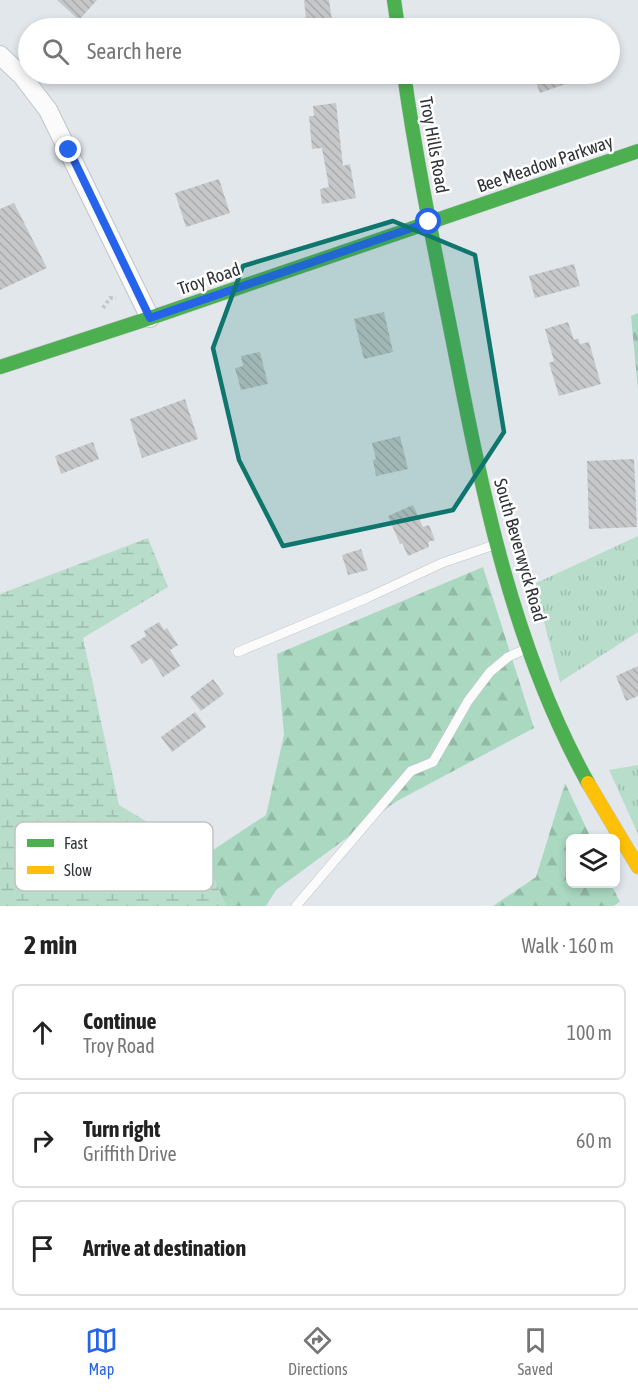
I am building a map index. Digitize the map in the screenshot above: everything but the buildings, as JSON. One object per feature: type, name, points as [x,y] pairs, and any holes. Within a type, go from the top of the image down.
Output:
[{"type":"main road","points":[[394,0],[397,18]]},
{"type":"main road","name":"Troy Hills Road","points":[[405,84],[412,136],[429,222]]},
{"type":"main road","name":"Bee Meadow Parkway","points":[[429,222],[638,152]]},
{"type":"main road","name":"Troy Road","points":[[0,367],[429,222]]},
{"type":"main road","name":"South Beverwyck Road","points":[[429,222],[480,476],[502,566],[564,738],[586,782],[638,867]]},
{"type":"street","points":[[0,55],[18,72]]},
{"type":"street","points":[[28,84],[48,110],[150,318]]},
{"type":"lane","points":[[238,652],[367,598],[442,562],[496,544]]},
{"type":"lane","points":[[296,906],[405,777],[411,771],[433,762],[468,701],[490,672],[508,657],[530,647]]},
{"type":"highlighted area","points":[[393,221],[475,255],[504,432],[453,510],[283,546],[239,460],[213,348],[243,266]]},
{"type":"green space","points":[[638,313],[638,390],[631,316]]},
{"type":"green space","points":[[638,536],[638,632],[560,682],[534,584]]},
{"type":"green space","points":[[148,538],[168,587],[83,638],[119,805],[147,822],[15,822],[15,891],[213,891],[213,876],[226,906],[0,906],[0,594]]},
{"type":"green space","points":[[483,567],[534,728],[397,801],[276,890],[266,906],[226,906],[213,876],[213,850],[266,815],[284,735],[277,654]]},
{"type":"green space","points":[[638,765],[638,834],[609,770]]},
{"type":"green space","points":[[565,783],[589,834],[566,834],[566,888],[613,888],[620,902],[613,906],[493,906],[536,877]]},
{"type":"traffic: fast","points":[[394,0],[397,18]]},
{"type":"traffic: fast","points":[[406,84],[434,245],[489,515],[520,625],[562,732],[588,783]]},
{"type":"traffic: fast","points":[[0,367],[638,151]]},
{"type":"traffic: slow","points":[[588,783],[638,867]]},
{"type":"route","points":[[69,150],[150,318],[429,222]]}]
